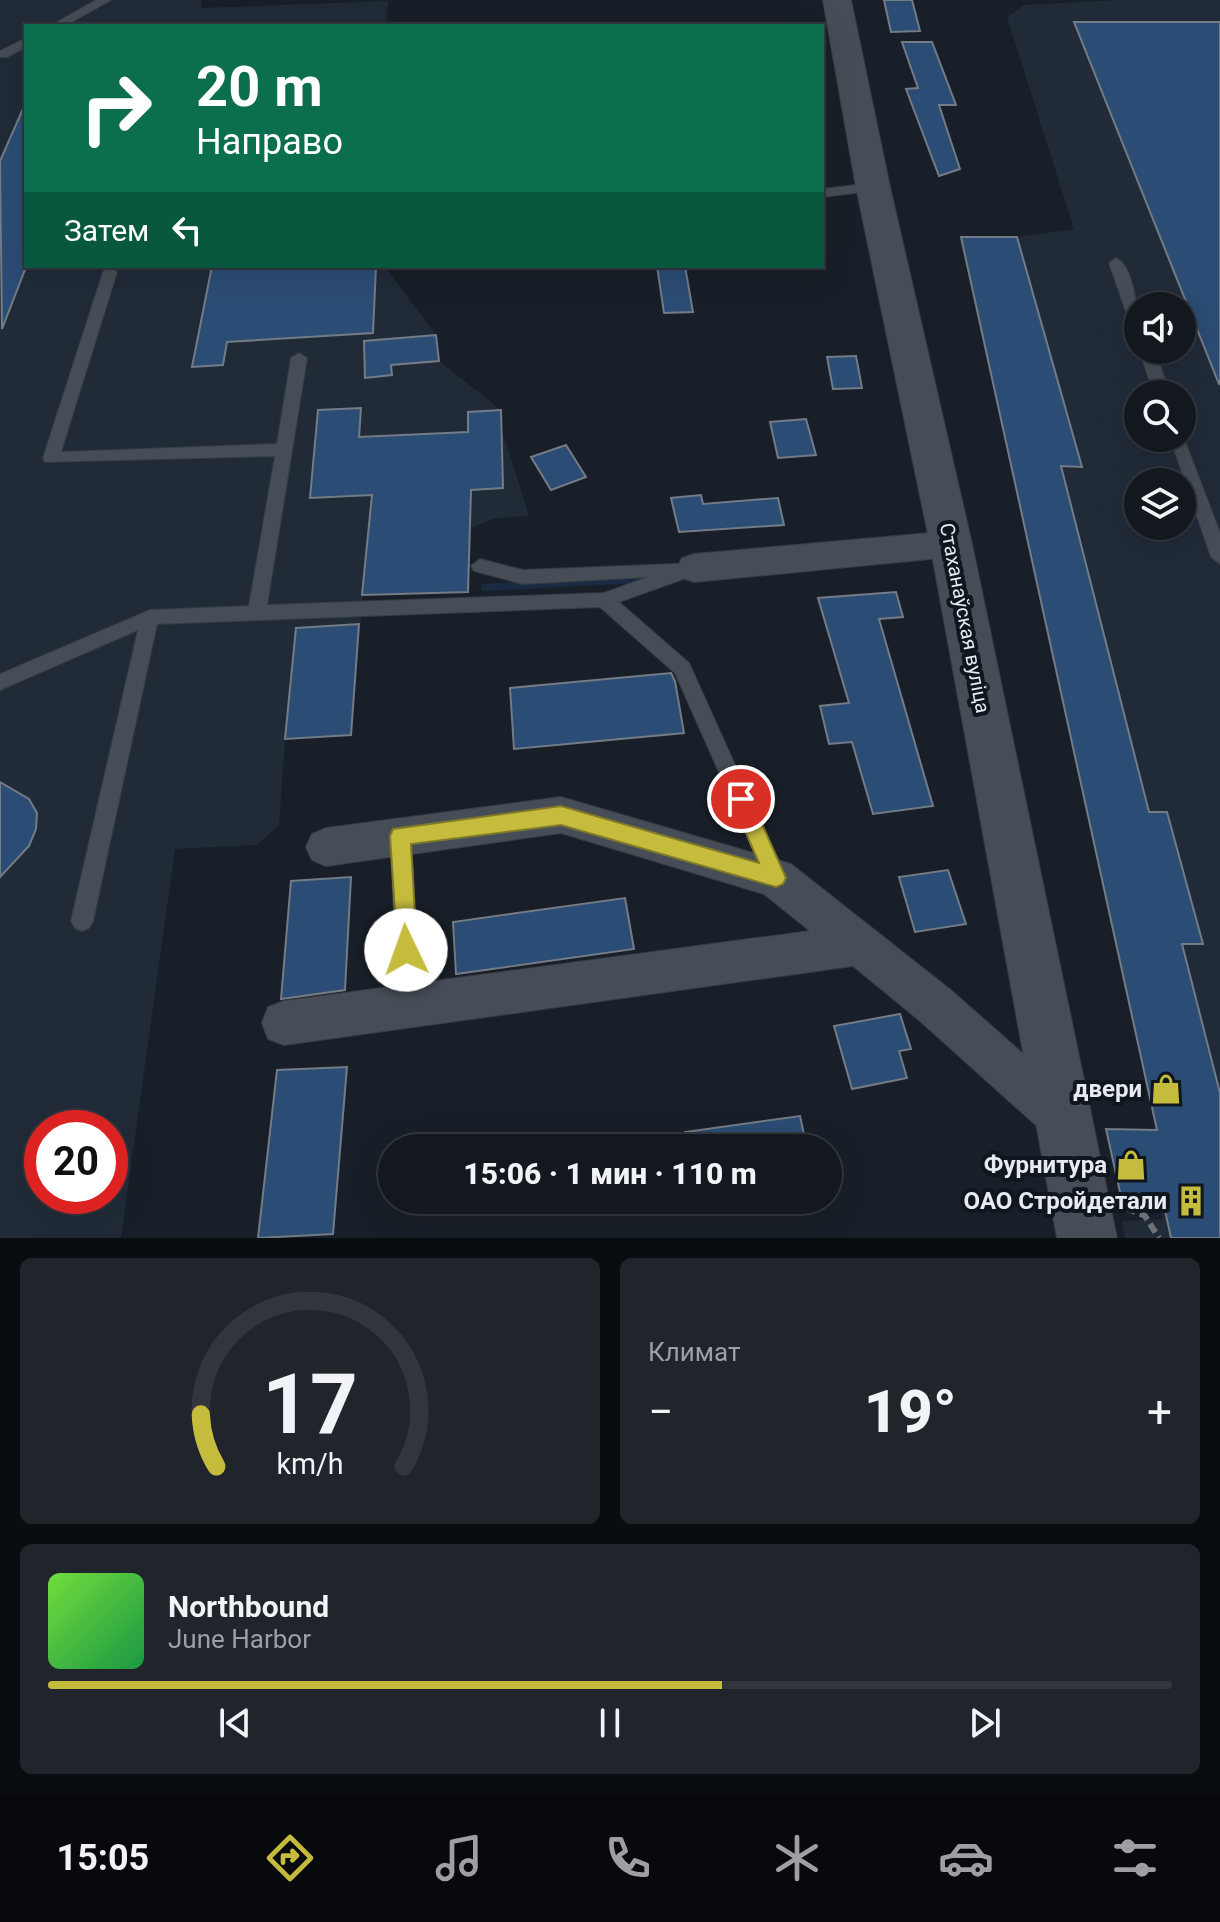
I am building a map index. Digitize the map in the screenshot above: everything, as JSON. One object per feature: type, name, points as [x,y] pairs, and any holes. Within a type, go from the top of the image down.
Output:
[{"type":"street","name":"Стаханаўская вуліца","points":[[837,0],[873,187],[951,544],[1087,1238]]},
{"type":"street","points":[[694,568],[951,544]]},
{"type":"street","points":[[326,847],[561,815],[776,878],[936,1006],[1064,1120]]},
{"type":"street","points":[[284,1023],[860,945]]},
{"type":"lane","points":[[60,24],[105,0]]},
{"type":"lane","points":[[3,54],[24,43]]},
{"type":"lane","points":[[824,193],[873,187]]},
{"type":"lane","points":[[1116,263],[1126,292]]},
{"type":"lane","points":[[110,272],[51,458],[284,450]]},
{"type":"lane","points":[[257,613],[299,358]]},
{"type":"lane","points":[[1183,452],[1220,557]]},
{"type":"lane","points":[[480,566],[523,577],[694,568]]},
{"type":"lane","points":[[0,682],[150,617],[604,600],[694,568]]},
{"type":"lane","points":[[604,600],[682,668],[776,878]]},
{"type":"lane","points":[[82,921],[150,617]]},
{"type":"lane","points":[[401,836],[408,1007]]},
{"type":"shaded area","points":[[0,0],[202,0],[201,8],[388,1],[386,24],[24,24],[24,268],[386,268],[436,335],[439,361],[501,410],[501,427],[529,516],[496,518],[470,528],[468,592],[363,595],[351,735],[285,739],[279,825],[257,845],[175,849],[128,1188],[128,1110],[24,1110],[24,1214],[124,1214],[121,1238],[0,1238]]},
{"type":"shaded area","points":[[1120,0],[1220,0],[1220,1238],[1125,1238],[1122,1221],[1163,1219],[1149,1160],[1164,1160],[961,237],[1017,237],[1074,229],[1007,17],[1024,5]]},
{"type":"shaded area","points":[[638,576],[638,583],[482,591],[482,584]]},
{"type":"building","points":[[884,0],[912,0],[920,31],[891,32]]},
{"type":"building","points":[[1074,22],[1220,22],[1220,384],[1196,327],[1196,292],[1182,292]]},
{"type":"building","points":[[902,42],[932,42],[956,105],[939,105],[960,169],[939,176],[906,89],[918,88]]},
{"type":"building","points":[[24,107],[26,268],[2,329],[0,161]]},
{"type":"building","points":[[961,237],[1017,237],[1082,467],[1061,466],[1149,812],[1167,812],[1203,944],[1182,944],[1220,1093],[1220,1238],[1171,1238],[1163,1201],[1122,1201],[1106,1129],[1157,1130]]},
{"type":"building","points":[[212,268],[376,268],[373,333],[227,342],[223,365],[192,367]]},
{"type":"building","points":[[657,268],[685,268],[693,312],[664,313]]},
{"type":"building","points":[[436,335],[439,361],[391,365],[392,375],[365,378],[364,341]]},
{"type":"building","points":[[856,356],[862,388],[833,389],[827,357]]},
{"type":"building","points":[[361,408],[359,437],[468,432],[468,412],[501,410],[503,488],[471,490],[468,592],[362,595],[372,495],[310,498],[318,410]]},
{"type":"building","points":[[806,419],[816,455],[778,458],[770,422]]},
{"type":"building","points":[[566,445],[586,477],[551,490],[531,457]]},
{"type":"building","points":[[701,495],[703,504],[778,498],[784,525],[679,532],[671,498]]},
{"type":"building","points":[[896,592],[903,617],[879,619],[933,806],[873,814],[852,742],[829,744],[820,706],[849,703],[818,598]]},
{"type":"building","points":[[359,624],[351,735],[285,739],[296,628]]},
{"type":"building","points":[[671,673],[684,733],[514,749],[510,688]]},
{"type":"building","points":[[0,782],[29,799],[37,813],[36,829],[29,846],[0,877]]},
{"type":"building","points":[[948,870],[966,924],[915,932],[899,877]]},
{"type":"building","points":[[351,877],[345,990],[281,999],[291,881]]},
{"type":"building","points":[[625,898],[634,949],[456,974],[453,922]]},
{"type":"building","points":[[900,1014],[911,1049],[899,1051],[907,1078],[852,1089],[834,1026]]},
{"type":"building","points":[[347,1067],[333,1234],[258,1238],[277,1070]]},
{"type":"building","points":[[800,1116],[804,1134],[685,1134]]},
{"type":"place","name":"двери","points":[[1166,1089]]},
{"type":"place","name":"Фурнитура","points":[[1131,1165]]},
{"type":"place","name":"ОАО Стройдетали","points":[[1191,1201]]},
{"type":"route","points":[[406,950],[401,836],[561,815],[776,878],[741,799]]}]
